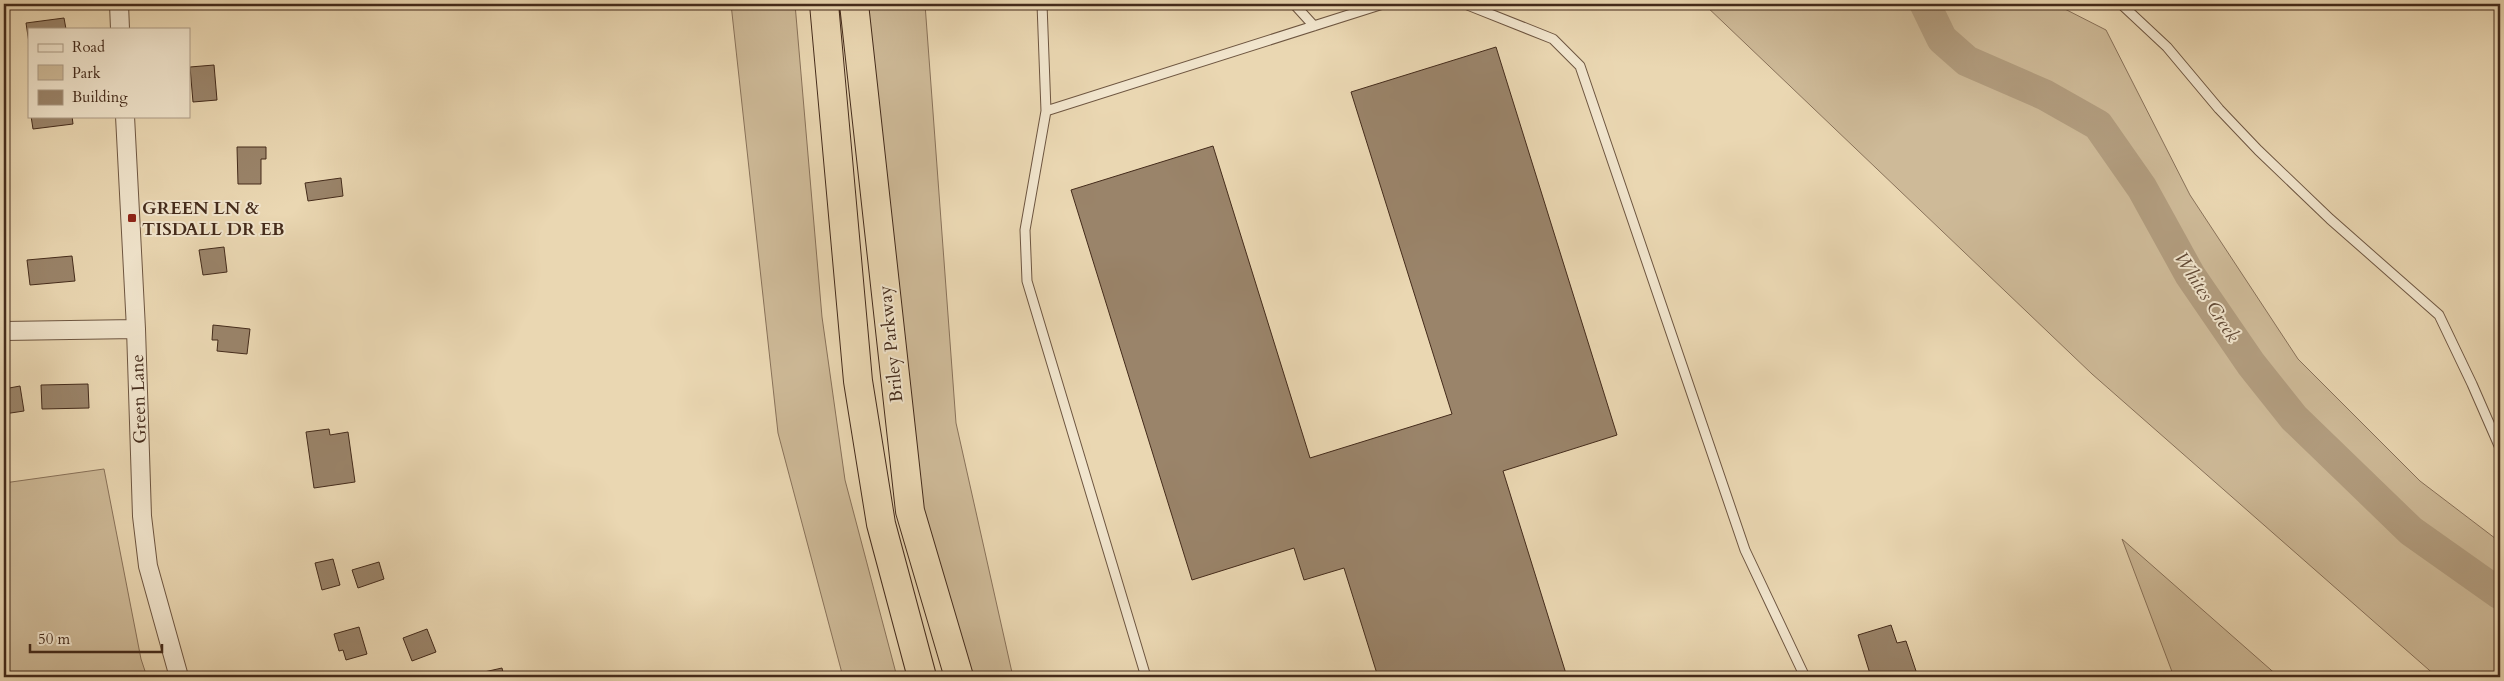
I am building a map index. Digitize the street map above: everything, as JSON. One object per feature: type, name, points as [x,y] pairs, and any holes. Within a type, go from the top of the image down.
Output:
[{"type":"highway","name":"Briley Parkway","points":[[824,4],[858,381],[881,524],[922,677]]},
{"type":"highway","name":"Briley Parkway","points":[[854,4],[910,511],[959,677]]},
{"type":"street","points":[[119,4],[120,28]]},
{"type":"street","name":"Green Lane","points":[[125,118],[136,329],[142,516],[148,566],[179,677]]},
{"type":"street","points":[[4,331],[136,329]]},
{"type":"lane","points":[[1042,4],[1046,111],[1025,230],[1027,281],[1146,677]]},
{"type":"lane","points":[[1294,4],[1314,26]]},
{"type":"lane","points":[[1046,111],[1383,4]]},
{"type":"lane","points":[[1466,4],[1553,39],[1580,66],[1744,550],[1805,677]]},
{"type":"lane","points":[[2121,4],[2167,47],[2219,110],[2265,157],[2330,219],[2439,315],[2500,448]]},
{"type":"green space","points":[[731,4],[795,4],[822,317],[845,480],[897,677],[843,677],[778,433]]},
{"type":"green space","points":[[868,4],[925,4],[956,423],[1013,677],[970,677],[922,509],[896,341]]},
{"type":"green space","points":[[1704,4],[2055,4],[2106,30],[2190,195],[2298,359],[2420,481],[2500,542],[2500,677],[2437,677],[2092,374]]},
{"type":"green space","points":[[104,469],[141,659],[147,677],[4,677],[4,483]]},
{"type":"green space","points":[[2122,539],[2279,677],[2174,677]]},
{"type":"building","points":[[64,18],[66,28],[28,28],[28,36],[26,23]]},
{"type":"building","points":[[1496,47],[1617,435],[1503,471],[1567,677],[1378,677],[1344,568],[1304,580],[1294,548],[1192,580],[1071,190],[1213,146],[1310,458],[1452,414],[1351,92]]},
{"type":"building","points":[[214,65],[217,100],[193,102],[190,67]]},
{"type":"building","points":[[31,118],[72,118],[73,124],[33,129]]},
{"type":"building","points":[[237,147],[266,147],[266,159],[261,159],[261,184],[238,184]]},
{"type":"building","points":[[341,178],[343,196],[308,201],[305,183]]},
{"type":"building","points":[[224,247],[227,272],[203,275],[199,250]]},
{"type":"building","points":[[72,256],[75,281],[30,285],[27,260]]},
{"type":"building","points":[[213,325],[250,329],[247,354],[217,351],[218,340],[212,340]]},
{"type":"building","points":[[88,384],[89,408],[42,409],[41,385]]},
{"type":"building","points":[[20,386],[24,411],[4,414],[4,389]]},
{"type":"building","points":[[329,429],[330,435],[348,432],[355,482],[314,488],[306,432]]},
{"type":"building","points":[[333,559],[340,585],[322,590],[315,563]]},
{"type":"building","points":[[379,562],[384,579],[358,588],[352,570]]},
{"type":"building","points":[[1891,625],[1897,643],[1906,641],[1918,677],[1871,677],[1858,635]]},
{"type":"building","points":[[359,627],[367,654],[346,660],[343,650],[339,651],[334,634]]},
{"type":"building","points":[[427,629],[436,652],[412,661],[403,638]]},
{"type":"building","points":[[502,668],[504,677],[485,677],[484,672]]},
{"type":"waterway","name":"Whites Creek","points":[[1925,4],[1942,39],[1967,61],[2045,95],[2098,125],[2142,188],[2190,275],[2251,364],[2294,418],[2411,531],[2500,594]]},
{"type":"place","name":"GREEN LN & TISDALL DR EB","points":[[132,218]]}]
